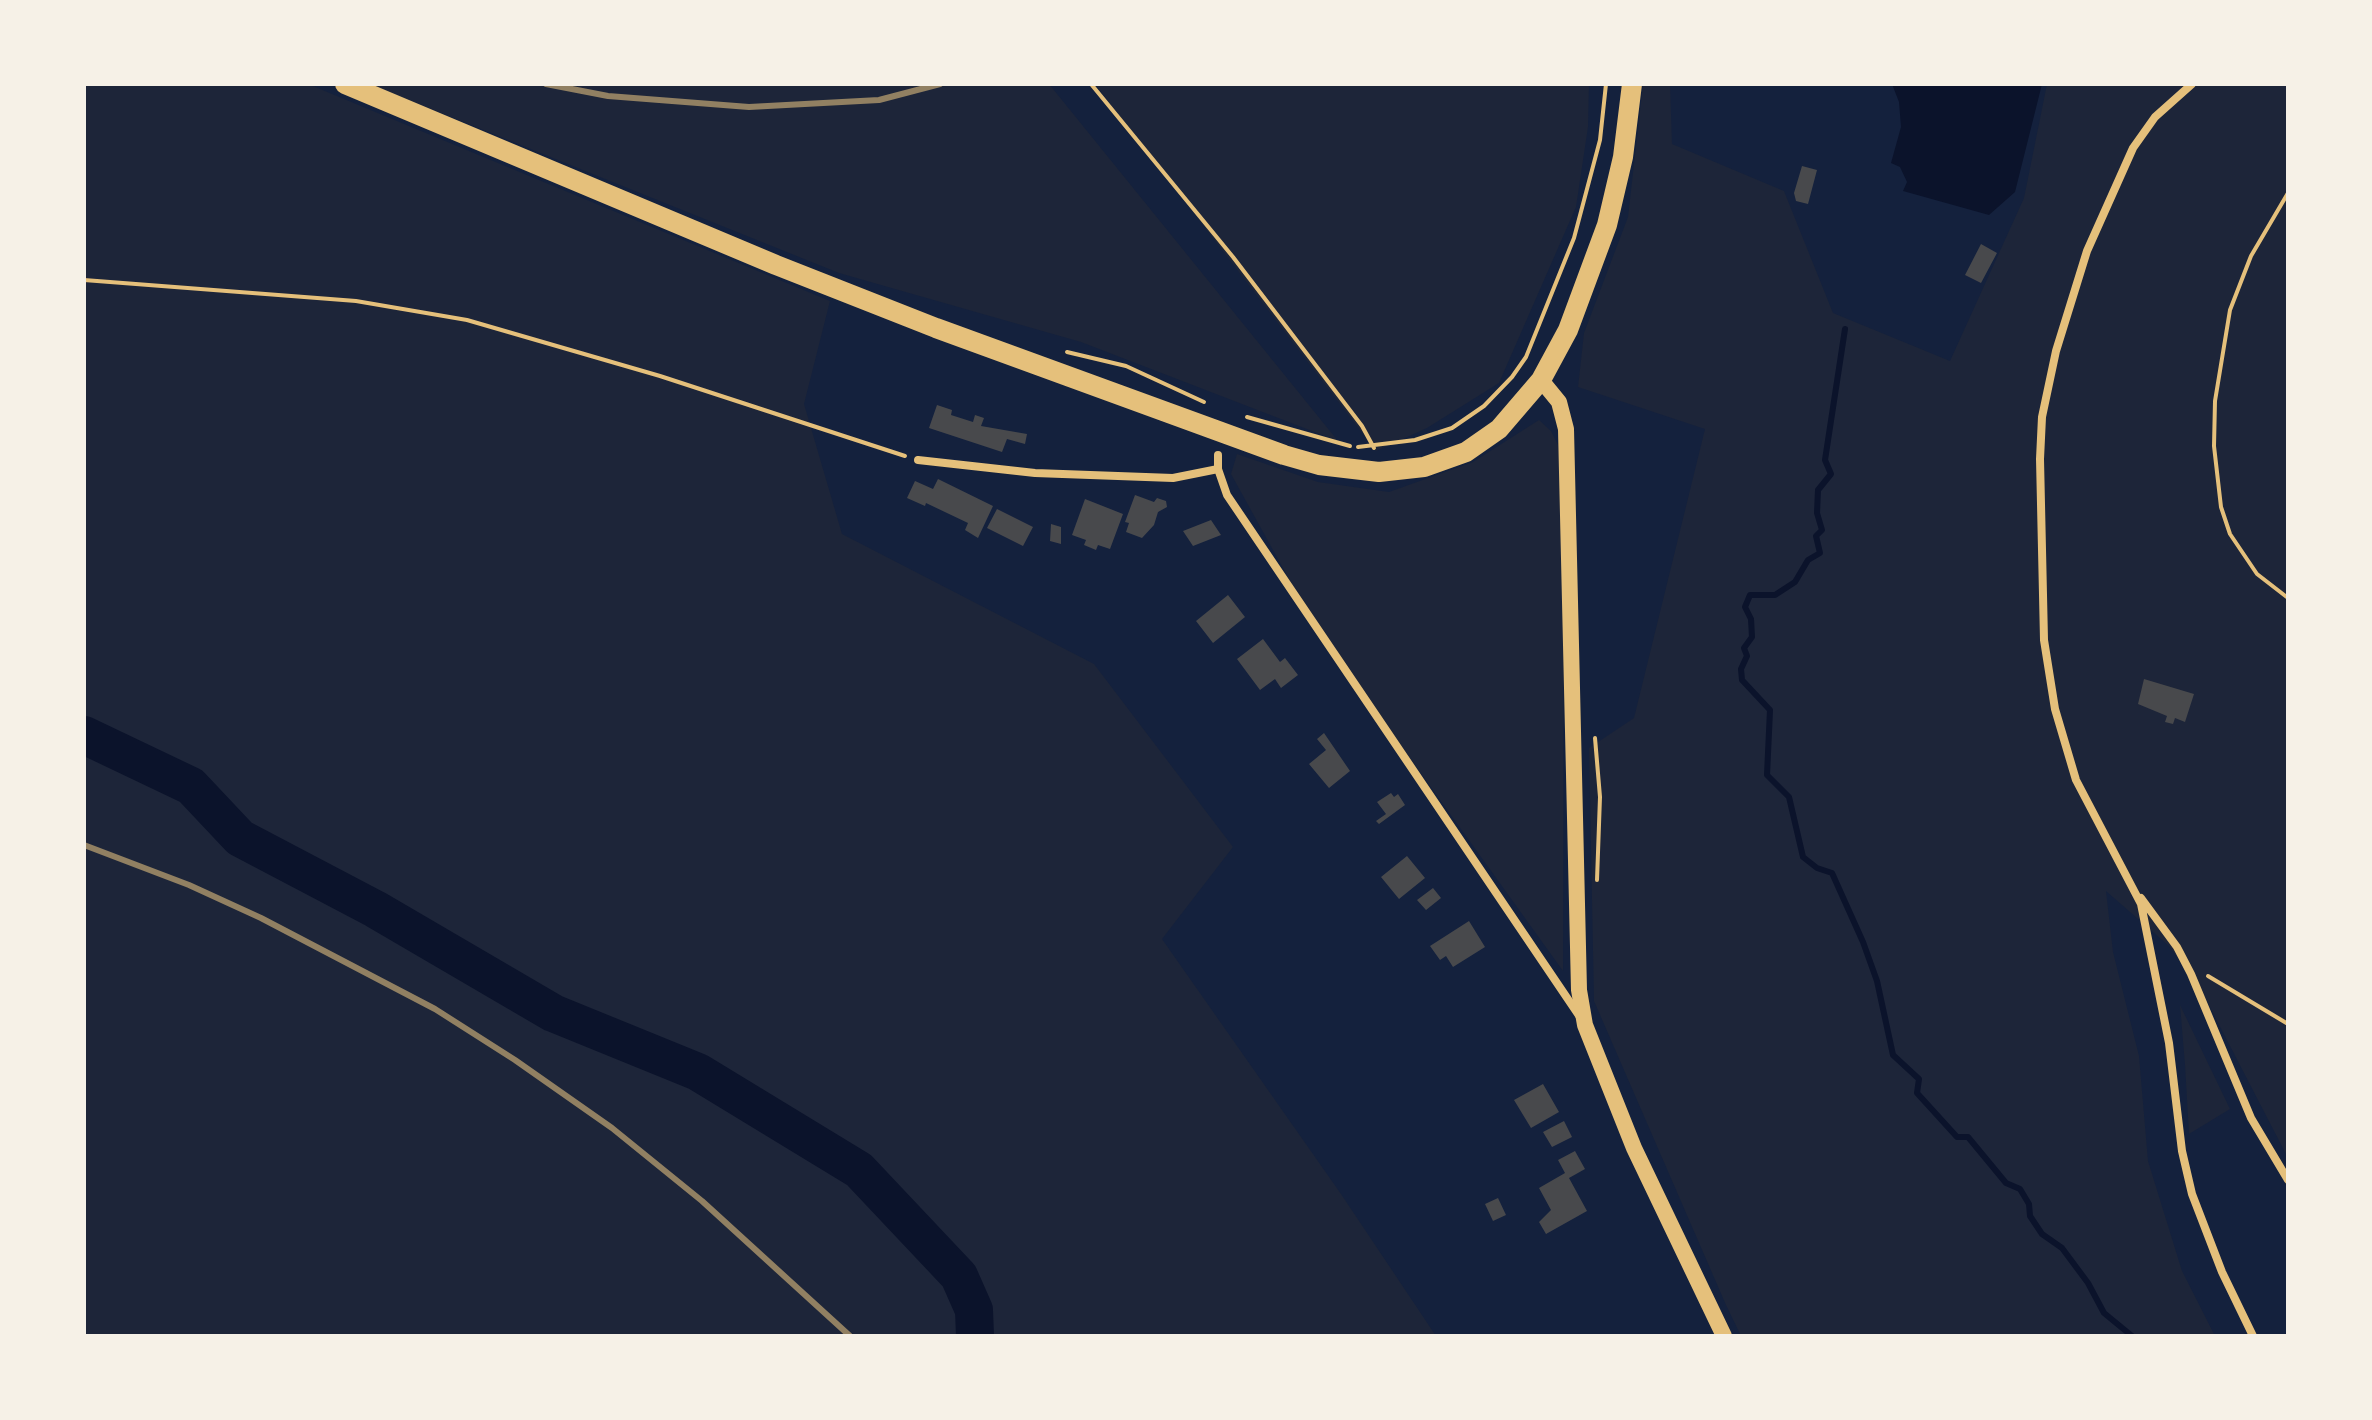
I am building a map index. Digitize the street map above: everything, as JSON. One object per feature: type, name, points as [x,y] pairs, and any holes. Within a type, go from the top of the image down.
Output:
[{"type":"main road","points":[[345,84],[733,248],[936,328],[1284,455],[1319,465],[1379,472],[1424,467],[1466,452],[1499,429],[1541,380],[1568,330],[1607,225],[1623,157],[1632,84]]},
{"type":"main road","points":[[1541,380],[1559,402],[1566,429],[1579,990],[1585,1025],[1634,1148],[1724,1336]]},
{"type":"street","points":[[2192,84],[2144,131],[2111,193],[2064,320],[2042,417],[2044,640],[2055,709],[2082,793],[2136,891],[2184,960],[2251,1118],[2288,1180]]},
{"type":"street","points":[[1218,455],[1218,469],[1227,495],[1311,625],[1585,1025]]},
{"type":"street","points":[[918,460],[1035,473],[1173,478],[1218,469]]},
{"type":"street","points":[[2136,891],[2151,944],[2190,1185],[2222,1272],[2253,1336]]},
{"type":"path","points":[[1091,84],[1233,257],[1362,426],[1373,447],[1379,472]]},
{"type":"path","points":[[1245,417],[1335,443],[1373,447],[1452,428],[1500,392],[1526,357],[1574,238],[1600,140],[1606,84]]},
{"type":"path","points":[[2288,193],[2251,256],[2230,310],[2217,388],[2214,446],[2221,507],[2230,534],[2257,574],[2288,598]]},
{"type":"path","points":[[84,280],[356,301],[467,320],[660,376],[918,460]]},
{"type":"path","points":[[1060,350],[1126,366],[1217,407]]},
{"type":"path","points":[[1595,738],[1600,797],[1598,896]]},
{"type":"path","points":[[2184,960],[2267,1014],[2288,1024]]},
{"type":"shaded area","points":[[84,84],[308,84],[830,301],[804,404],[842,534],[1094,664],[1233,847],[1162,939],[1341,1194],[1436,1336],[84,1336]]},
{"type":"shaded area","points":[[369,84],[1049,84],[1338,441],[1081,342],[839,273]]},
{"type":"shaded area","points":[[1095,84],[1589,84],[1588,127],[1576,207],[1499,383],[1427,428],[1376,451]]},
{"type":"shaded area","points":[[1643,84],[1670,84],[1672,144],[1784,191],[1833,313],[1950,361],[2024,198],[2047,84],[2288,84],[2288,1158],[2200,988],[2169,946],[2106,891],[2113,952],[2139,1056],[2148,1161],[2182,1271],[2215,1336],[1741,1336],[1726,1305],[1594,1001],[1589,748],[1634,718],[1705,429],[1578,387],[1584,333],[1628,217]]},
{"type":"shaded area","points":[[1892,84],[2042,84],[2015,192],[1989,215],[1903,191],[1907,182],[1900,167],[1891,163],[1901,127],[1899,102]]},
{"type":"shaded area","points":[[1539,420],[1551,431],[1558,445],[1564,502],[1563,971],[1315,626],[1231,474],[1237,454],[1318,482],[1389,492],[1473,462]]},
{"type":"shaded area","points":[[2180,1005],[2230,1109],[2189,1134],[2185,1065]]},
{"type":"building","points":[[1802,166],[1817,170],[1808,204],[1796,201],[1794,193]]},
{"type":"building","points":[[1981,244],[1997,253],[1981,283],[1965,275]]},
{"type":"building","points":[[937,405],[952,410],[951,415],[973,422],[975,415],[984,418],[981,426],[1027,434],[1025,444],[1007,439],[1002,452],[929,428]]},
{"type":"building","points":[[938,479],[993,506],[978,538],[965,530],[968,523],[926,503],[925,506],[907,498],[915,481],[933,489]]},
{"type":"building","points":[[1135,495],[1154,502],[1157,498],[1166,501],[1167,507],[1158,512],[1154,525],[1142,538],[1126,532],[1129,523],[1125,522]]},
{"type":"building","points":[[1085,499],[1123,514],[1110,549],[1098,545],[1096,550],[1084,545],[1086,540],[1072,535]]},
{"type":"building","points":[[997,509],[1033,527],[1023,546],[987,528]]},
{"type":"building","points":[[1211,520],[1221,535],[1193,546],[1183,531]]},
{"type":"building","points":[[1051,524],[1061,527],[1061,544],[1050,541]]},
{"type":"building","points":[[1228,595],[1245,617],[1213,643],[1196,621]]},
{"type":"building","points":[[1263,639],[1280,662],[1285,658],[1298,675],[1281,688],[1275,679],[1260,690],[1237,659]]},
{"type":"building","points":[[2144,679],[2194,694],[2185,722],[2175,718],[2173,724],[2165,722],[2167,716],[2138,704]]},
{"type":"building","points":[[1324,733],[1350,771],[1329,788],[1309,764],[1326,750],[1317,739]]},
{"type":"building","points":[[1391,793],[1394,797],[1398,794],[1405,805],[1379,824],[1376,821],[1386,814],[1377,802]]},
{"type":"building","points":[[1407,856],[1425,878],[1399,899],[1381,877]]},
{"type":"building","points":[[1433,888],[1441,898],[1426,910],[1417,900]]},
{"type":"building","points":[[1469,921],[1485,947],[1453,967],[1446,956],[1440,960],[1430,946]]},
{"type":"building","points":[[1543,1084],[1559,1112],[1531,1128],[1514,1100]]},
{"type":"building","points":[[1564,1121],[1572,1137],[1552,1147],[1543,1132]]},
{"type":"building","points":[[1575,1151],[1585,1169],[1569,1178],[1587,1211],[1546,1234],[1539,1222],[1551,1210],[1539,1188],[1565,1173],[1558,1160]]},
{"type":"building","points":[[1498,1198],[1506,1215],[1493,1221],[1485,1204]]},
{"type":"waterway","points":[[1845,329],[1825,460],[1831,474],[1818,490],[1817,513],[1822,530],[1816,536],[1820,553],[1808,560],[1795,582],[1775,595],[1750,595],[1745,607],[1751,619],[1752,637],[1744,648],[1747,656],[1741,669],[1742,680],[1770,710],[1767,775],[1789,797],[1803,857],[1817,868],[1832,873],[1877,981],[1893,1055],[1919,1079],[1917,1093],[1957,1137],[1968,1137],[2006,1183],[2020,1189],[2029,1204],[2030,1216],[2042,1234],[2062,1248],[2088,1283],[2104,1313],[2132,1336]]},
{"type":"waterway","points":[[84,735],[191,786],[240,838],[375,909],[553,1013],[698,1072],[859,1170],[959,1276],[974,1310],[975,1336]]},
{"type":"railway","points":[[546,84],[608,96],[749,107],[879,100],[940,84]]},
{"type":"railway","points":[[84,845],[189,885],[261,918],[435,1009],[515,1060],[612,1128],[702,1201],[850,1336]]}]
